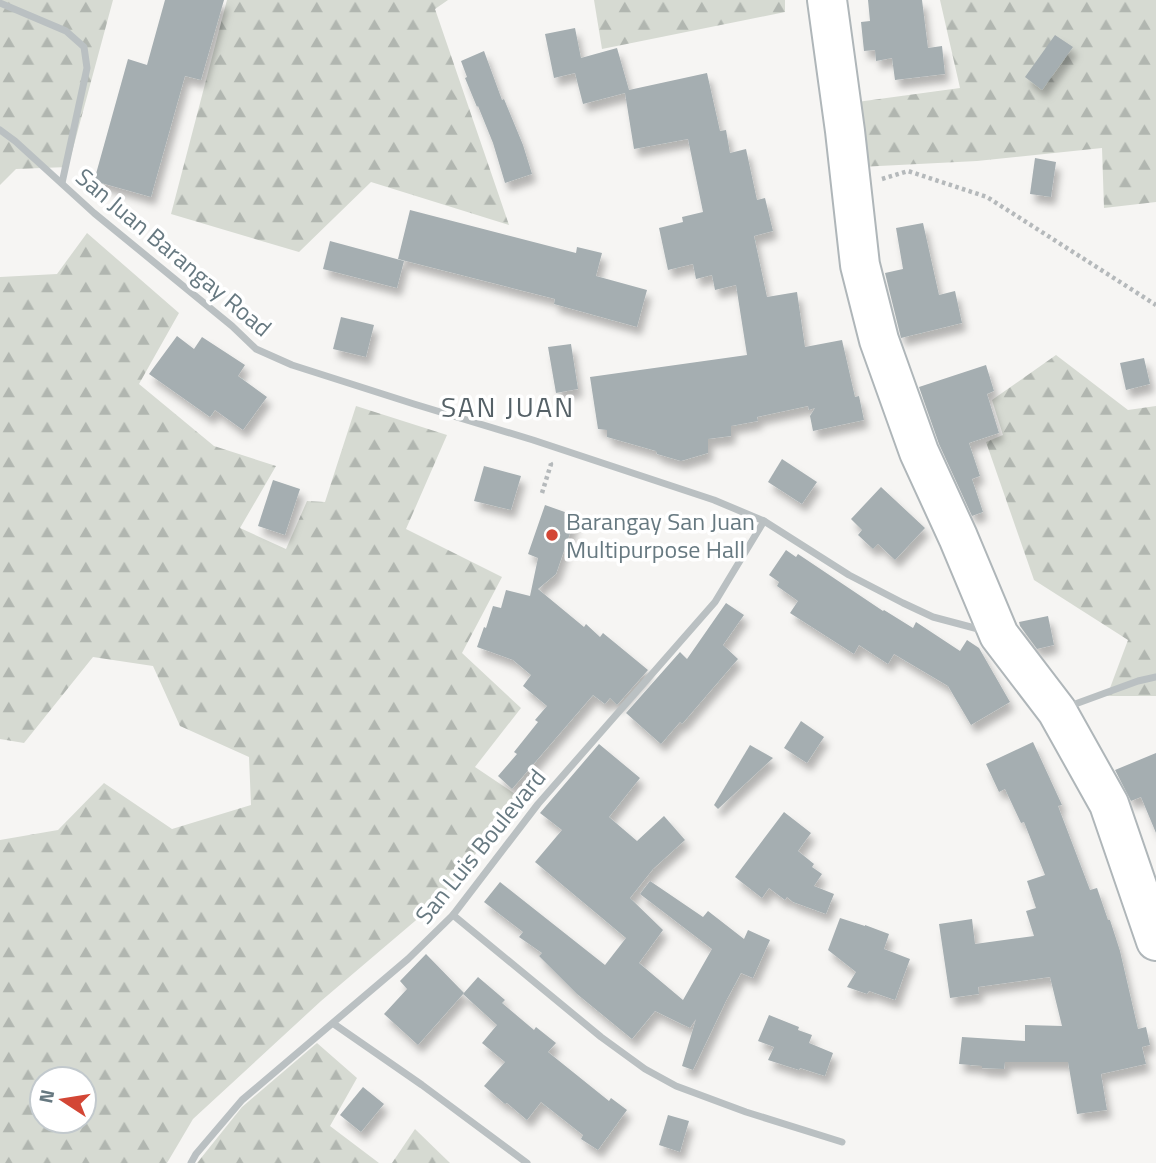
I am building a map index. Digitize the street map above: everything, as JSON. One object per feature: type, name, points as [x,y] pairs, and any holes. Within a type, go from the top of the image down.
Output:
[{"type":"street","points":[[827,0],[860,265],[879,340],[919,452],[999,635],[1057,711],[1109,804],[1156,941]]},
{"type":"street","points":[[0,4],[66,31],[84,47],[87,68],[62,184]]},
{"type":"street","name":"San Juan Barangay Road","points":[[0,130],[256,349],[292,365],[714,500],[764,521],[849,575],[903,603],[933,617],[999,635]]},
{"type":"street","name":"San Luis Boulevard","points":[[191,1163],[242,1101],[408,959],[453,915],[538,804],[715,601],[764,521]]},
{"type":"street","points":[[1057,711],[1156,677]]},
{"type":"street","points":[[453,915],[601,1037],[645,1069],[676,1086],[746,1112],[842,1142]]},
{"type":"street","points":[[334,1024],[527,1163]]},
{"type":"path","points":[[851,189],[908,171],[987,197],[1156,305]]},
{"type":"path","points":[[533,440],[551,464],[542,493]]},
{"type":"green space","points":[[0,0],[113,0],[68,167],[16,169],[0,185]]},
{"type":"green space","points":[[227,0],[448,0],[435,9],[509,225],[371,182],[299,252],[171,214]]},
{"type":"green space","points":[[594,0],[785,0],[785,12],[602,49]]},
{"type":"green space","points":[[940,0],[1156,0],[1156,202],[1104,208],[1102,148],[977,161],[840,168],[835,105],[960,88]]},
{"type":"green space","points":[[87,233],[179,313],[139,384],[214,446],[276,466],[240,528],[286,549],[307,501],[325,502],[356,406],[447,435],[406,529],[502,577],[462,653],[521,708],[475,767],[521,798],[435,904],[321,1001],[193,1119],[167,1163],[0,1163],[0,840],[58,830],[104,783],[172,829],[251,805],[249,757],[180,726],[153,666],[93,657],[24,743],[0,739],[0,277],[57,274]]},
{"type":"green space","points":[[1056,355],[1128,410],[1156,406],[1156,696],[1107,696],[1128,640],[1034,580],[986,442],[1003,435],[992,400]]},
{"type":"green space","points":[[317,1043],[357,1078],[330,1126],[379,1163],[197,1163],[242,1107]]},
{"type":"green space","points":[[415,1129],[450,1163],[392,1163]]},
{"type":"building","points":[[165,0],[224,0],[201,80],[185,76],[151,197],[94,181],[128,59],[147,65]]},
{"type":"building","points":[[868,0],[922,0],[928,48],[942,46],[945,74],[895,80],[892,58],[876,61],[875,50],[864,51],[861,22],[870,21]]},
{"type":"building","points":[[575,28],[581,58],[617,48],[629,90],[707,73],[720,131],[726,130],[730,153],[746,149],[757,200],[765,198],[773,231],[754,236],[767,297],[797,292],[805,347],[842,340],[855,397],[859,396],[864,420],[813,431],[810,416],[815,408],[809,410],[808,406],[757,417],[758,421],[731,426],[731,436],[708,439],[708,453],[681,461],[607,437],[607,430],[598,429],[590,377],[747,355],[736,285],[715,290],[712,275],[696,279],[693,264],[668,270],[659,228],[683,222],[682,217],[703,212],[688,139],[634,149],[625,93],[583,104],[575,73],[554,78],[545,34]]},
{"type":"building","points":[[1055,35],[1073,47],[1042,90],[1025,77]]},
{"type":"building","points":[[484,51],[502,100],[504,99],[523,145],[532,174],[505,183],[493,143],[465,78],[467,77],[461,61]]},
{"type":"building","points":[[1035,158],[1056,162],[1051,197],[1030,194]]},
{"type":"building","points":[[410,210],[576,253],[577,247],[602,253],[596,276],[647,290],[637,327],[554,304],[555,299],[398,259]]},
{"type":"building","points":[[923,223],[939,295],[955,291],[962,323],[901,338],[885,273],[903,269],[896,228]]},
{"type":"building","points":[[330,241],[404,261],[397,288],[323,269]]},
{"type":"building","points":[[341,317],[374,325],[366,357],[333,349]]},
{"type":"building","points":[[177,336],[194,349],[202,337],[245,365],[238,376],[267,397],[243,430],[215,410],[210,417],[149,374]]},
{"type":"building","points":[[571,344],[578,389],[556,393],[548,347]]},
{"type":"building","points":[[1144,358],[1150,384],[1126,390],[1120,363]]},
{"type":"building","points":[[986,365],[994,391],[987,394],[999,433],[969,443],[980,476],[972,479],[983,512],[972,516],[939,444],[919,387]]},
{"type":"building","points":[[782,459],[817,482],[802,504],[768,482]]},
{"type":"building","points":[[484,466],[521,476],[511,510],[474,501]]},
{"type":"building","points":[[273,480],[300,489],[285,535],[258,526]]},
{"type":"building","points":[[881,487],[925,528],[895,560],[878,544],[873,549],[858,535],[862,530],[851,519]]},
{"type":"building","points":[[545,505],[576,516],[556,574],[538,589],[584,627],[586,624],[600,637],[603,633],[648,670],[617,705],[610,698],[605,704],[593,695],[512,789],[498,776],[517,754],[514,752],[547,706],[523,686],[531,675],[513,660],[477,647],[493,606],[501,608],[506,590],[530,596],[538,558],[528,554]]},
{"type":"building","points":[[786,550],[796,557],[798,554],[913,628],[916,622],[960,651],[967,640],[979,648],[1010,702],[971,725],[948,686],[894,654],[888,664],[859,645],[854,654],[790,613],[798,601],[777,586],[779,582],[769,575]]},
{"type":"building","points":[[726,603],[744,615],[723,645],[738,659],[682,724],[680,722],[661,744],[626,713],[680,652],[687,659]]},
{"type":"building","points":[[1048,616],[1054,645],[1037,649],[1019,622]]},
{"type":"building","points":[[801,721],[824,737],[807,763],[784,748]]},
{"type":"building","points":[[1033,742],[1062,805],[1058,806],[1090,890],[1097,888],[1110,920],[1138,1029],[1146,1027],[1150,1045],[1142,1047],[1146,1064],[1101,1074],[1107,1110],[1077,1114],[1068,1062],[1005,1062],[1004,1069],[959,1064],[962,1037],[1025,1041],[1025,1025],[1062,1026],[1050,977],[978,987],[979,994],[950,998],[939,924],[972,919],[975,944],[1034,936],[1026,911],[1036,908],[1027,881],[1045,875],[1024,822],[1021,823],[1005,789],[999,792],[986,764]]},
{"type":"building","points":[[599,744],[640,778],[609,817],[637,841],[664,816],[685,840],[653,869],[630,898],[663,930],[639,963],[683,1000],[712,949],[640,894],[650,881],[703,917],[708,911],[744,939],[748,930],[770,940],[753,978],[741,973],[693,1070],[682,1066],[696,1019],[690,1028],[655,1011],[632,1039],[577,994],[539,956],[542,953],[519,937],[523,932],[484,902],[500,882],[605,965],[626,938],[535,862],[562,830],[540,813]]},
{"type":"building","points":[[750,745],[773,758],[718,809],[714,805]]},
{"type":"building","points":[[1156,753],[1156,833],[1141,797],[1131,801],[1115,770]]},
{"type":"building","points":[[784,812],[811,833],[798,851],[822,874],[814,886],[834,894],[826,914],[793,902],[787,897],[785,900],[769,888],[762,898],[735,877]]},
{"type":"building","points":[[840,918],[889,934],[884,949],[910,959],[895,1000],[847,987],[856,972],[828,950]]},
{"type":"building","points":[[426,954],[464,993],[418,1045],[384,1014],[407,989],[400,981]]},
{"type":"building","points":[[478,977],[505,1000],[502,1003],[534,1030],[536,1027],[556,1043],[548,1052],[609,1101],[611,1098],[627,1110],[598,1150],[581,1139],[583,1135],[541,1102],[527,1120],[484,1086],[505,1062],[482,1043],[497,1025],[463,994]]},
{"type":"building","points":[[769,1015],[799,1027],[798,1030],[812,1035],[809,1043],[833,1053],[825,1076],[768,1060],[774,1047],[758,1041]]},
{"type":"building","points":[[363,1087],[384,1104],[361,1132],[340,1115]]},
{"type":"building","points":[[668,1115],[689,1121],[680,1152],[659,1145]]},
{"type":"place","name":"Barangay San Juan Multipurpose Hall","points":[[552,535]]},
{"type":"district","name":"SAN JUAN","points":[[508,406]]}]
